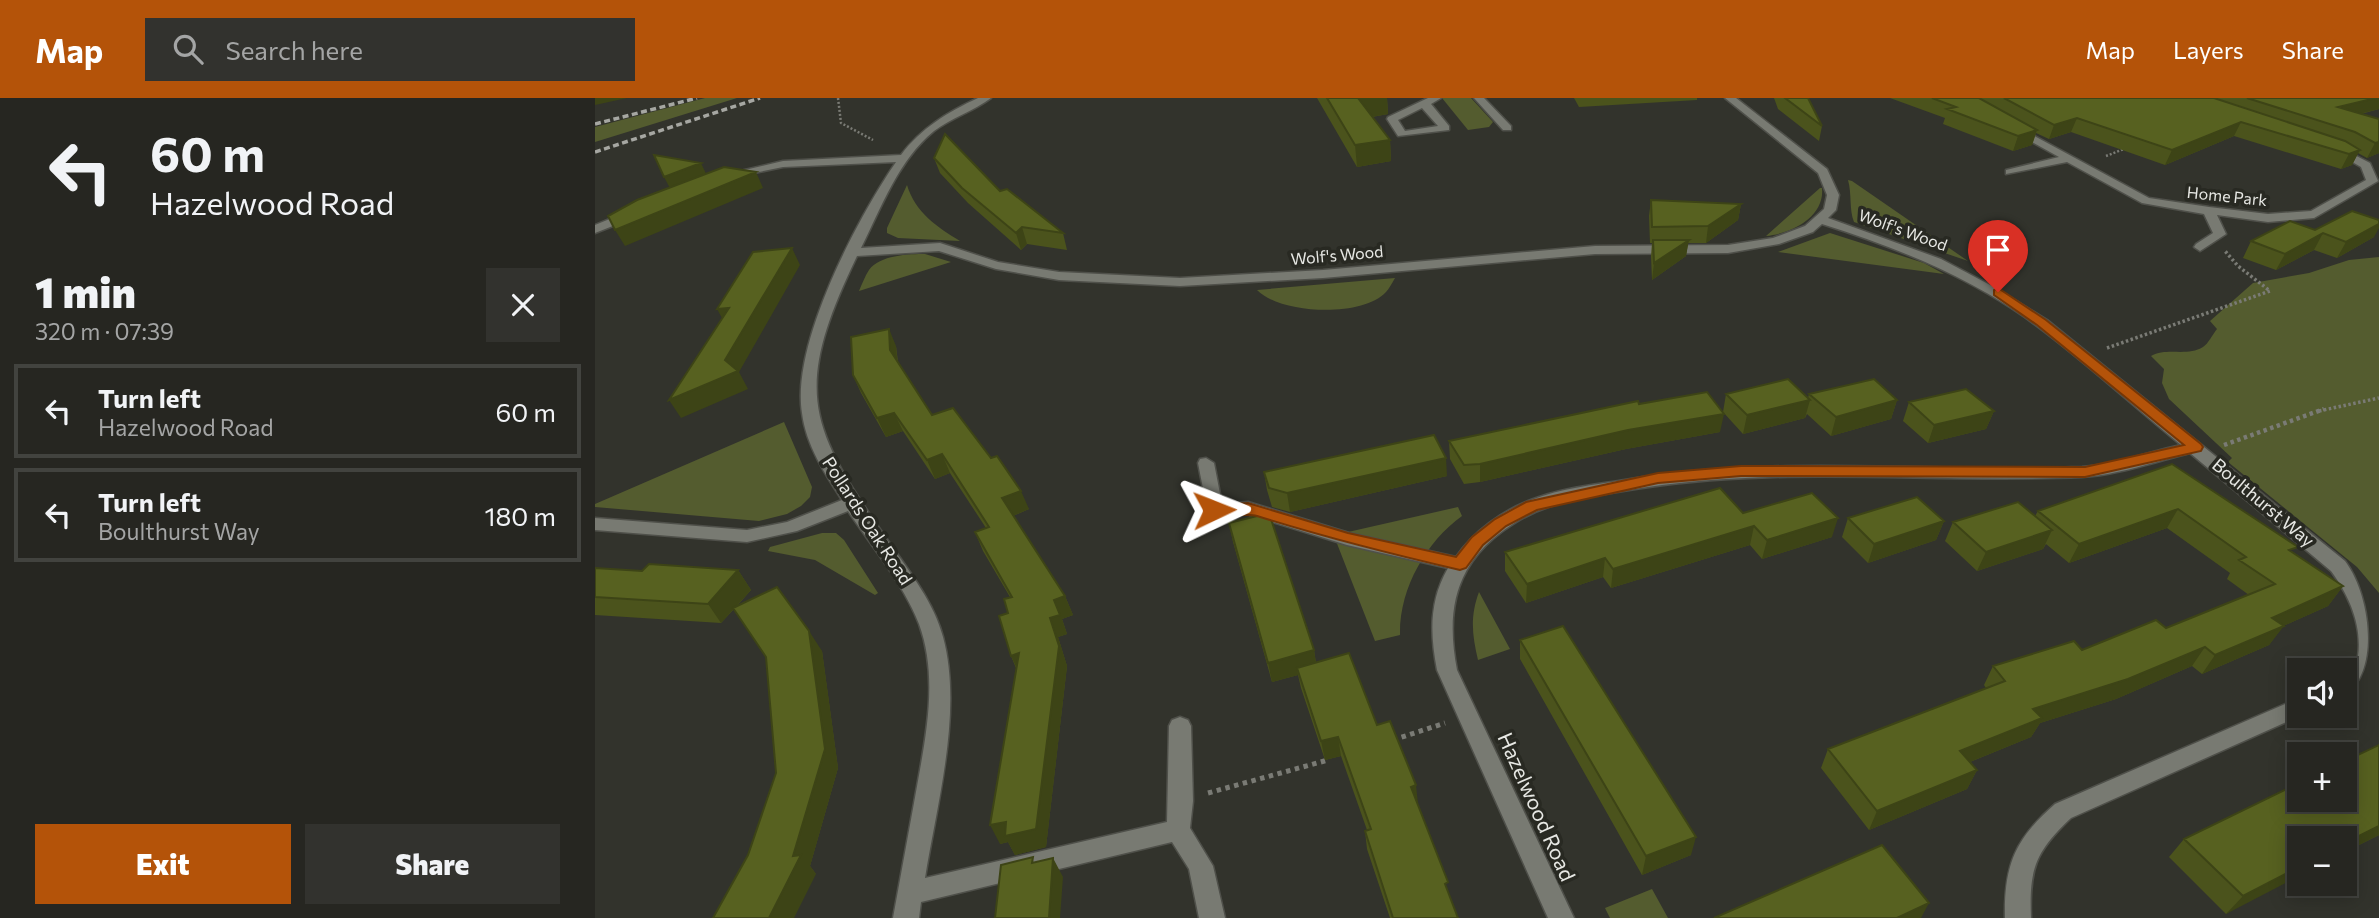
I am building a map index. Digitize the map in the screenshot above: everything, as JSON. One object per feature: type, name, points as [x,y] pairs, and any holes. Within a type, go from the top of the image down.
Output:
[{"type":"street","name":"Pollards Oak Road","points":[[906,918],[938,723],[940,682],[936,647],[928,620],[917,598],[851,502],[815,437],[807,390],[809,368],[832,290],[890,179],[912,146],[933,129],[986,98]]},
{"type":"street","points":[[1419,105],[1427,107],[1445,128],[1402,134],[1392,119],[1419,105],[1436,98]]},
{"type":"street","points":[[1479,98],[1507,128]]},
{"type":"street","points":[[1730,98],[1823,171],[1833,195],[1831,210],[1821,220]]},
{"type":"street","name":"Home Park","points":[[2002,121],[2145,201],[2269,218],[2314,214],[2365,185]]},
{"type":"street","points":[[2330,146],[2366,165],[2372,181],[2365,185]]},
{"type":"street","points":[[714,180],[783,164],[904,158]]},
{"type":"street","points":[[2010,172],[2068,158]]},
{"type":"street","points":[[2365,185],[2379,189]]},
{"type":"street","points":[[595,229],[643,209]]},
{"type":"street","points":[[2200,247],[2220,234],[2209,211]]},
{"type":"street","name":"Wolf's Wood","points":[[853,252],[940,247],[996,265],[1059,276],[1180,282],[1323,274],[1595,250],[1728,249],[1775,241],[1809,229],[1821,220],[1933,258],[1998,292],[2042,323]]},
{"type":"street","name":"Boulthurst Way","points":[[2042,323],[2338,566],[2358,589],[2370,610],[2378,634],[2376,656],[2364,674],[2357,678]]},
{"type":"street","name":"Hazelwood Road","points":[[1561,918],[1447,670],[1440,646],[1440,617],[1446,589],[1477,541],[1500,523],[1532,506],[1658,478],[1741,471],[2085,472],[2196,447]]},
{"type":"street","points":[[1206,463],[1214,510],[1248,508],[1347,539],[1460,564]]},
{"type":"street","points":[[595,524],[747,536],[791,527],[851,502]]},
{"type":"street","points":[[2018,918],[2017,888],[2023,858],[2037,833],[2063,811],[2287,712]]},
{"type":"street","points":[[1180,726],[1181,801],[1178,830],[1201,866],[1212,918]]},
{"type":"street","points":[[910,892],[1178,830]]},
{"type":"path","points":[[838,98],[841,122],[904,158]]},
{"type":"path","points":[[2083,166],[2132,145]]},
{"type":"path","points":[[2083,356],[2170,328],[2270,291],[2238,266],[2225,251],[2220,234]]},
{"type":"path","points":[[2213,461],[2217,447],[2330,407],[2379,398]]},
{"type":"path","points":[[1378,744],[1469,715]]},
{"type":"path","points":[[1181,801],[1333,758]]},
{"type":"green space","points":[[705,98],[737,98],[595,142],[595,127]]},
{"type":"green space","points":[[1442,98],[1471,98],[1493,122],[1489,127],[1468,130]]},
{"type":"green space","points":[[1848,180],[1852,181],[1968,261],[1854,222]]},
{"type":"green space","points":[[907,185],[921,211],[960,241],[898,238],[887,233]]},
{"type":"green space","points":[[1820,188],[1818,207],[1805,222],[1786,232],[1766,236]]},
{"type":"green space","points":[[1830,233],[1924,263],[1944,274],[1778,252]]},
{"type":"green space","points":[[925,254],[951,262],[859,291],[869,270],[880,261],[895,256]]},
{"type":"green space","points":[[2379,257],[2379,593],[2357,567],[2228,462],[2232,458],[2169,399],[2162,383],[2164,369],[2151,356],[2203,347],[2217,329],[2210,321],[2253,283],[2309,273],[2349,260]]},
{"type":"green space","points":[[1395,278],[1386,292],[1375,300],[1341,309],[1321,310],[1283,304],[1257,290]]},
{"type":"green space","points":[[784,422],[812,487],[810,497],[787,514],[759,521],[595,507],[595,504]]},
{"type":"green space","points":[[1458,507],[1462,516],[1437,539],[1417,568],[1404,601],[1400,635],[1375,641],[1336,541],[1348,532]]},
{"type":"green space","points":[[822,533],[836,533],[844,540],[878,593],[875,595],[815,560],[768,551],[770,547]]},
{"type":"green space","points":[[1479,592],[1510,649],[1478,660],[1473,626]]},
{"type":"green space","points":[[1652,889],[1668,918],[1610,918],[1605,908]]},
{"type":"building","points":[[1327,98],[1358,98],[1390,140],[1355,145]]},
{"type":"building","points":[[1785,98],[1808,98],[1822,126]]},
{"type":"building","points":[[1932,98],[1979,98],[2037,130],[2018,136],[1947,109],[1956,107]]},
{"type":"building","points":[[2004,98],[2214,98],[2345,141],[2360,150],[2349,154],[2241,122],[2172,150],[2077,118],[2054,125]]},
{"type":"building","points":[[2247,98],[2376,98],[2338,107],[2379,119],[2379,142],[2375,143],[2355,132]]},
{"type":"building","points":[[945,134],[1000,191],[1007,189],[1063,233],[1022,227],[1016,233],[962,188],[934,158]]},
{"type":"building","points":[[654,155],[701,163],[664,177]]},
{"type":"building","points":[[724,167],[756,172],[615,230],[608,216],[637,200]]},
{"type":"building","points":[[1651,200],[1741,204],[1708,226],[1652,227]]},
{"type":"building","points":[[2352,211],[2379,220],[2379,224],[2346,242],[2323,233],[2285,254],[2251,241],[2290,221],[2315,230]]},
{"type":"building","points":[[1653,240],[1689,240],[1654,263]]},
{"type":"building","points":[[792,248],[725,360],[738,371],[669,400],[729,308],[717,309],[753,252]]},
{"type":"building","points":[[889,329],[890,350],[932,415],[953,408],[991,458],[997,456],[1021,491],[1002,498],[1065,596],[1054,600],[1060,615],[1050,618],[1059,646],[1036,829],[1005,836],[1006,822],[990,825],[1019,653],[1011,656],[999,616],[1008,613],[1004,599],[1012,597],[975,532],[989,527],[942,454],[927,460],[894,413],[877,418],[853,375],[851,337]]},
{"type":"building","points":[[1788,379],[1810,400],[1747,415],[1726,394]]},
{"type":"building","points":[[1874,379],[1897,400],[1836,417],[1809,394]]},
{"type":"building","points":[[1966,389],[1994,411],[1934,425],[1909,402]]},
{"type":"building","points":[[1707,392],[1724,414],[1628,430],[1480,464],[1464,465],[1449,441],[1638,401],[1639,404]]},
{"type":"building","points":[[1434,435],[1446,458],[1287,493],[1269,488],[1264,472]]},
{"type":"building","points":[[2172,464],[2298,547],[2289,550],[2343,586],[2272,618],[2284,626],[2215,655],[2205,647],[2128,679],[2033,709],[2042,718],[1960,751],[1977,770],[1877,811],[1828,749],[2005,681],[1993,666],[2074,641],[2082,650],[2156,620],[2166,628],[2275,584],[2239,560],[2246,557],[2178,509],[2079,544],[2038,511]]},
{"type":"building","points":[[1720,488],[1743,513],[1812,493],[1838,518],[1767,540],[1754,526],[1613,569],[1605,558],[1527,584],[1505,552]]},
{"type":"building","points":[[1917,497],[1944,521],[1874,544],[1848,518]]},
{"type":"building","points":[[2018,502],[2052,530],[1986,552],[1953,522]]},
{"type":"building","points":[[1269,513],[1314,650],[1268,663],[1229,523]]},
{"type":"building","points":[[649,564],[738,570],[708,604],[595,597],[595,568],[642,571]]},
{"type":"building","points":[[777,587],[809,631],[825,749],[793,856],[801,855],[769,918],[713,918],[748,855],[776,773],[766,657],[733,608]]},
{"type":"building","points":[[1563,626],[1696,837],[1646,856],[1520,640]]},
{"type":"building","points":[[1349,653],[1377,725],[1390,721],[1416,785],[1411,787],[1448,882],[1445,884],[1458,918],[1393,918],[1365,831],[1371,829],[1338,737],[1321,741],[1297,668]]},
{"type":"building","points":[[2379,745],[2379,826],[2357,837],[2357,826],[2287,826],[2287,873],[2243,896],[2184,839],[2287,789],[2287,812],[2357,812],[2357,755]]},
{"type":"building","points":[[1882,845],[1929,903],[1897,918],[1714,918]]},
{"type":"building","points":[[1033,857],[1032,863],[1053,858],[1049,918],[995,918],[1001,865]]},
{"type":"railway","points":[[595,124],[697,98]]},
{"type":"railway","points":[[595,152],[760,98]]},
{"type":"route","points":[[1214,510],[1248,508],[1347,539],[1460,564],[1477,541],[1500,523],[1532,506],[1658,478],[1741,471],[2085,472],[2196,447],[2042,323],[1998,292]]}]
